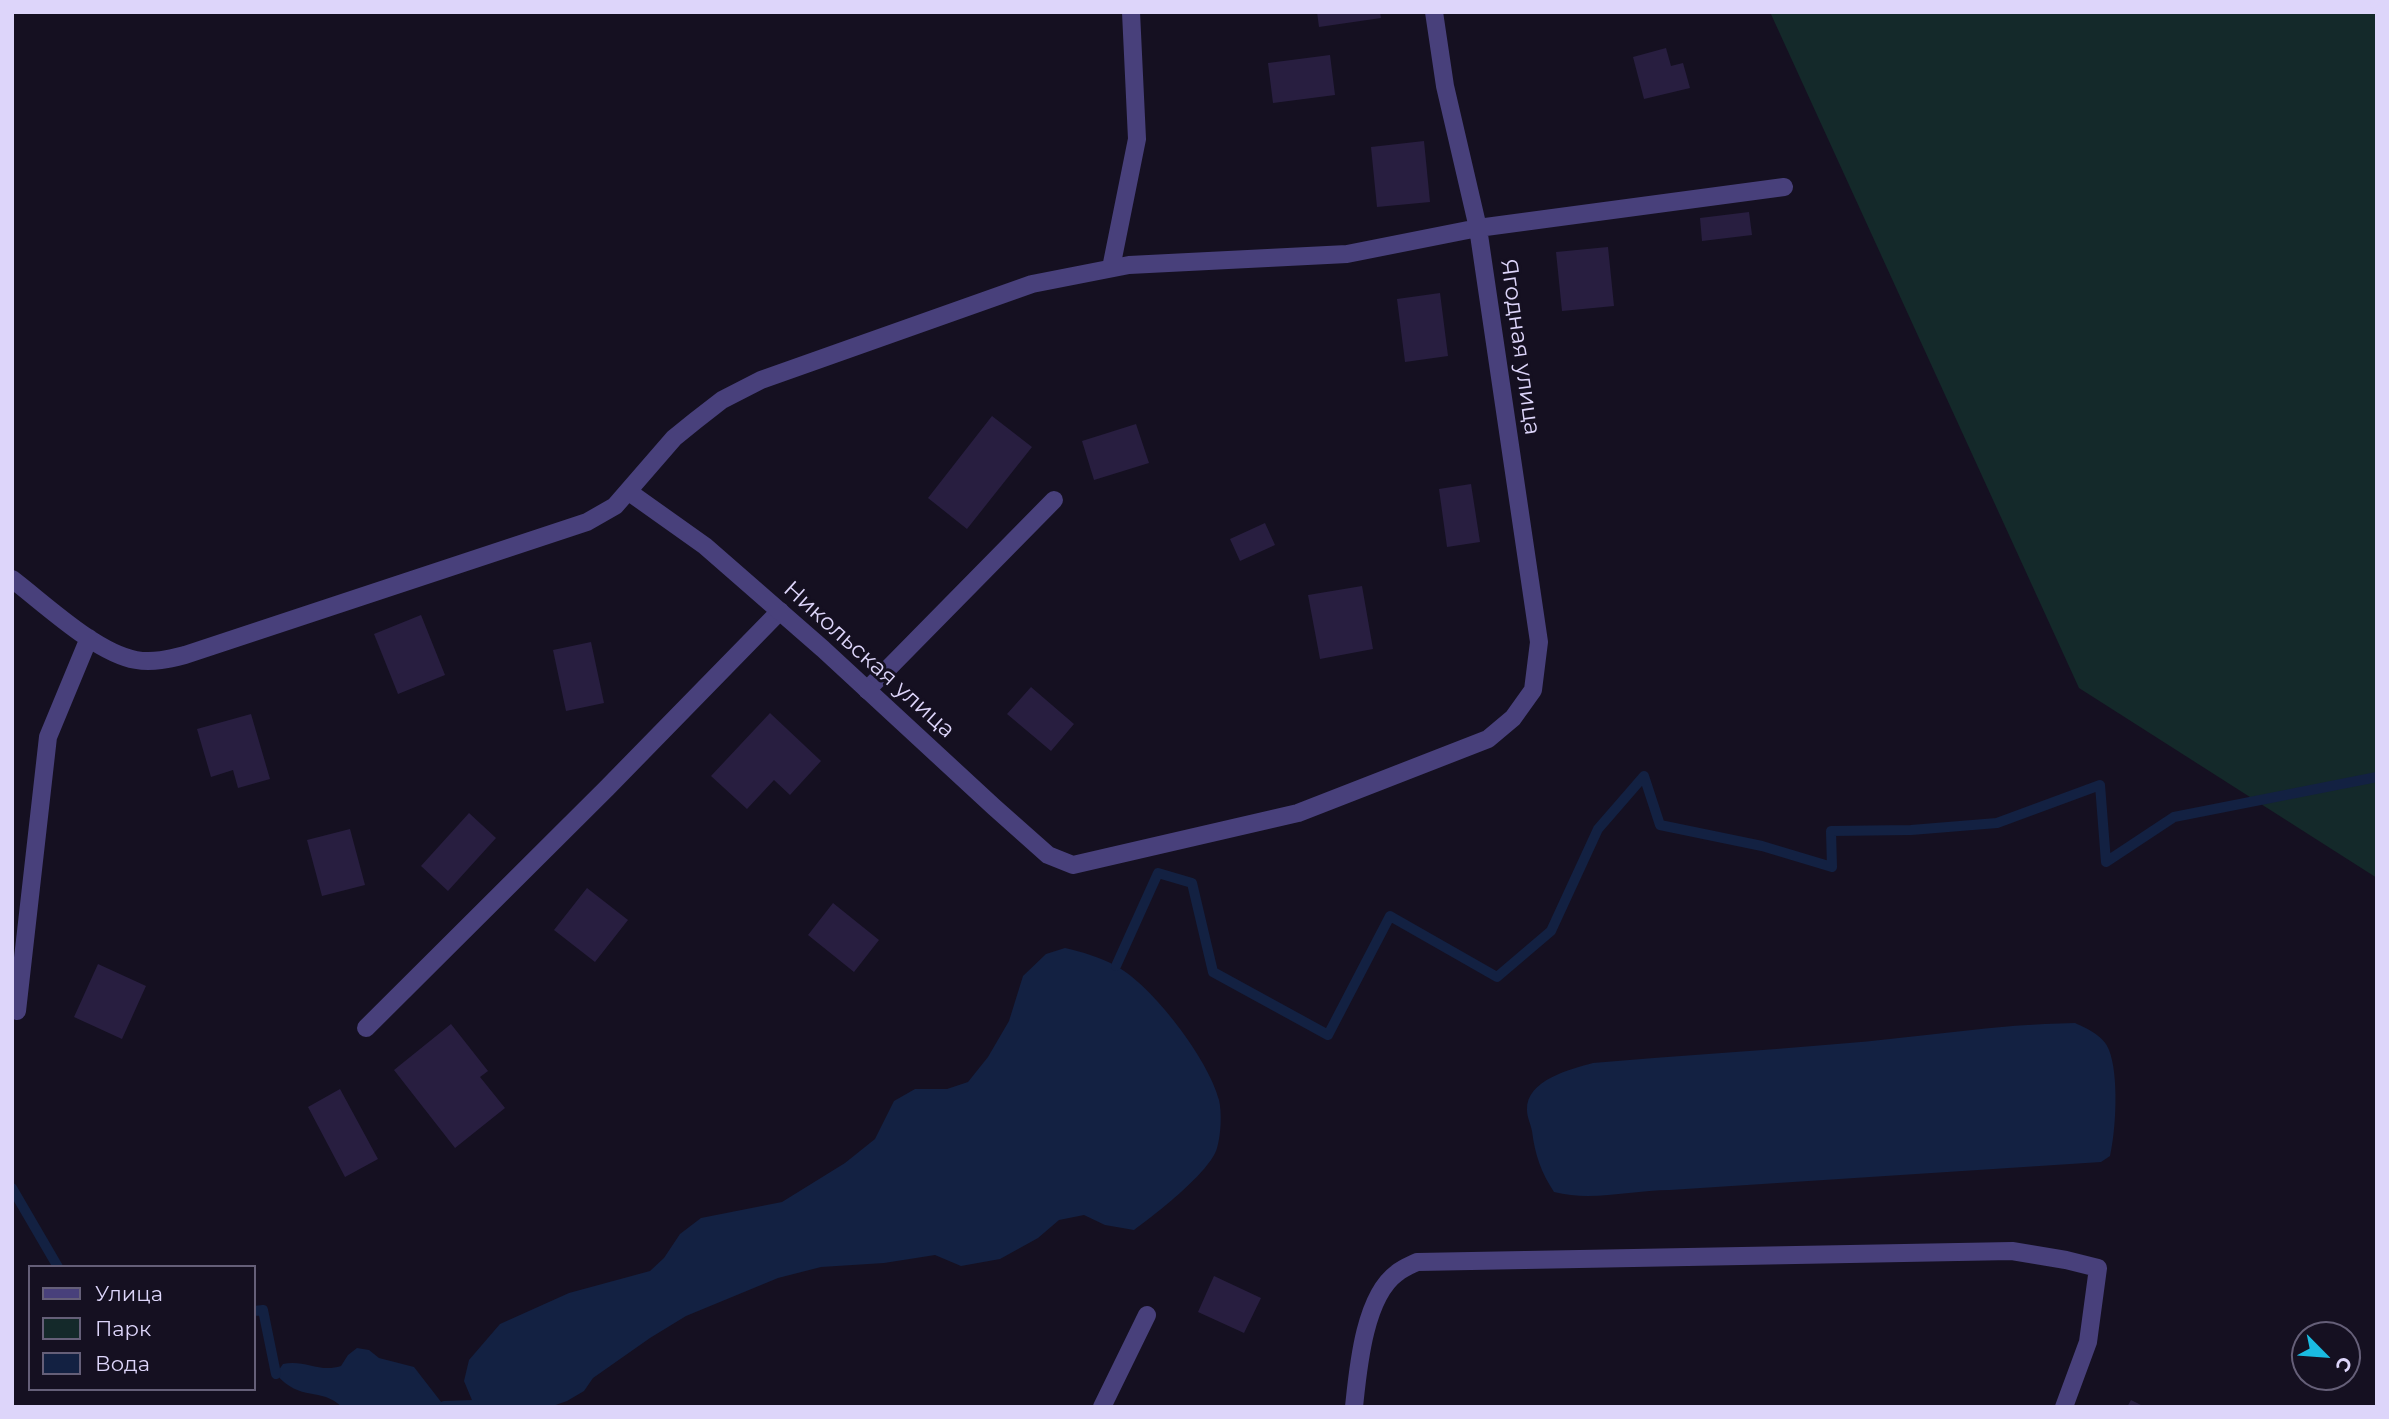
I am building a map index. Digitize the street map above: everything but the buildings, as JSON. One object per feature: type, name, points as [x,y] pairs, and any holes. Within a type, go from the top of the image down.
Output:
[{"type":"street","points":[[1111,268],[1137,139],[1131,12]]},
{"type":"street","name":"Ягодная улица","points":[[1073,865],[1298,813],[1488,739],[1513,718],[1533,690],[1539,642],[1478,228],[1445,86],[1434,12]]},
{"type":"street","points":[[12,579],[89,638],[120,655],[138,660],[158,661],[185,655],[587,522],[615,506],[674,438],[722,400],[761,380],[1032,284],[1111,268],[1346,254],[1478,228],[1784,187]]},
{"type":"street","name":"Никольская улица","points":[[629,492],[705,546],[1048,855],[1073,865]]},
{"type":"street","points":[[867,690],[1054,500]]},
{"type":"street","points":[[366,1028],[780,611]]},
{"type":"street","points":[[17,1011],[48,737],[89,638]]},
{"type":"street","points":[[1354,1407],[1366,1325],[1381,1294],[1395,1274],[1417,1262],[2012,1251],[2098,1268],[2088,1342],[2064,1407]]},
{"type":"street","points":[[1102,1407],[1147,1315]]},
{"type":"green space","points":[[1770,12],[2377,12],[2377,878],[2079,688]]},
{"type":"water","points":[[1065,948],[1110,963],[1146,989],[1192,1045],[1219,1100],[1220,1131],[1213,1158],[1181,1192],[1134,1230],[1105,1225],[1084,1215],[1059,1220],[1038,1238],[1000,1259],[961,1266],[935,1255],[884,1263],[821,1267],[778,1278],[686,1316],[593,1378],[584,1391],[567,1401],[550,1407],[474,1405],[464,1381],[469,1360],[500,1324],[569,1293],[650,1271],[664,1258],[680,1234],[701,1218],[782,1202],[845,1163],[875,1139],[894,1101],[915,1089],[947,1089],[968,1082],[988,1057],[1009,1021],[1023,976],[1046,954]]},
{"type":"water","points":[[2075,1023],[2103,1041],[2112,1061],[2116,1103],[2114,1132],[2110,1156],[2101,1162],[1597,1196],[1568,1195],[1554,1192],[1546,1177],[1537,1156],[1527,1113],[1529,1100],[1542,1084],[1562,1073],[1593,1063]]},
{"type":"water","points":[[357,1348],[369,1350],[379,1358],[414,1367],[445,1407],[342,1407],[326,1397],[294,1388],[276,1374],[283,1364],[291,1363],[326,1368],[341,1366]]},
{"type":"waterway","points":[[1116,966],[1158,873],[1192,883],[1213,972],[1328,1035],[1390,916],[1497,977],[1551,931],[1598,829],[1644,776],[1660,825],[1762,846],[1832,867],[1831,831],[1911,830],[1997,823],[2100,785],[2106,862],[2174,817],[2377,777]]},
{"type":"waterway","points":[[12,1188],[57,1265]]},
{"type":"waterway","points":[[256,1311],[263,1310],[276,1374]]},
{"type":"waterway","points":[[444,1406],[474,1405]]}]
